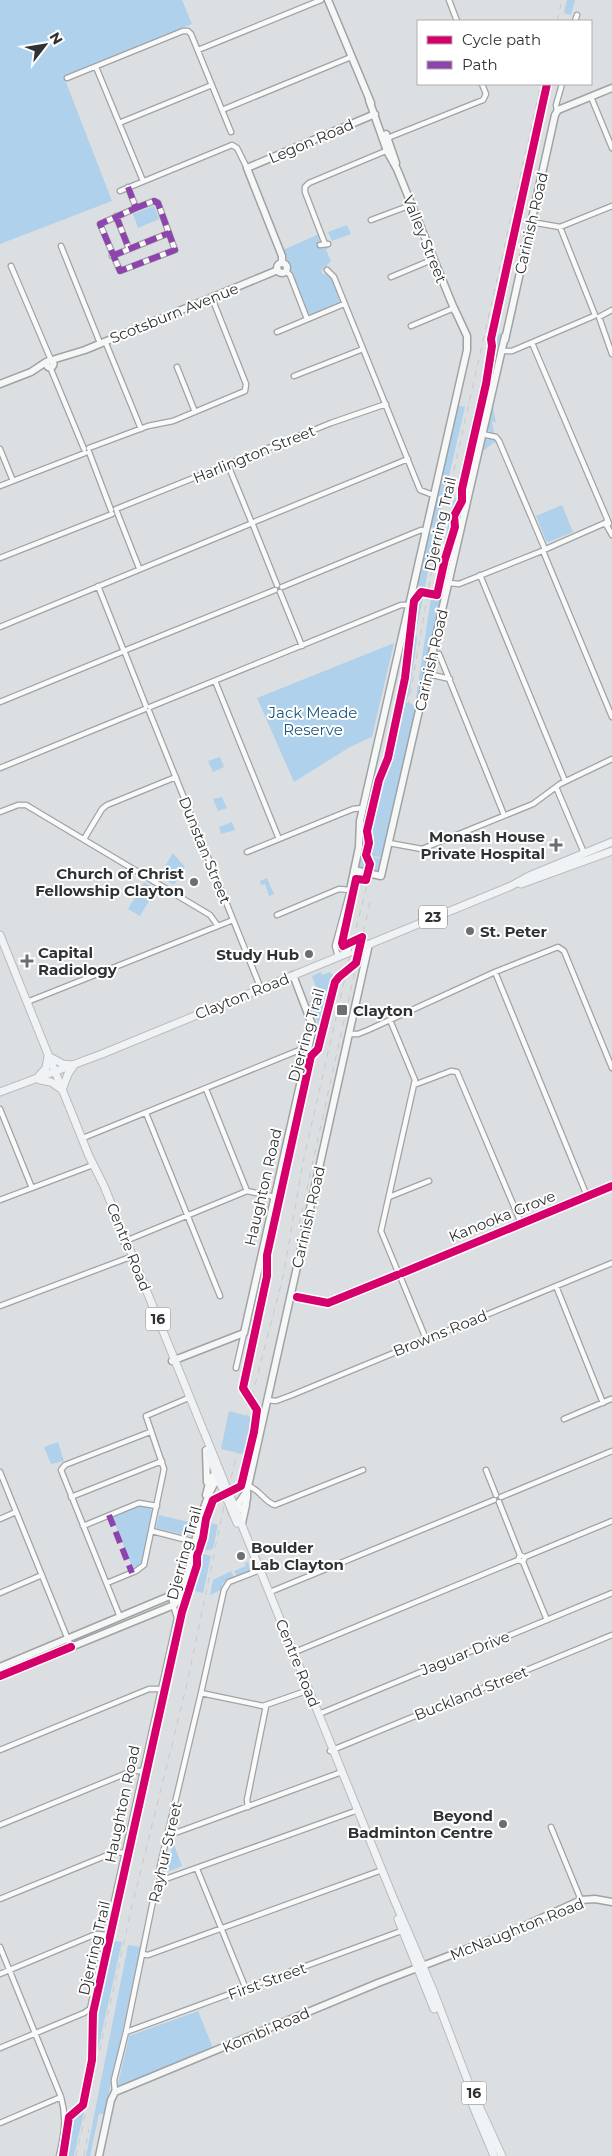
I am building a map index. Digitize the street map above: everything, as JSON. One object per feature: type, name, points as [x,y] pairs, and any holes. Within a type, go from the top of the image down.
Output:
[{"type":"main road","name":"Clayton Road","points":[[0,1092],[75,1065],[352,952],[612,842]]},
{"type":"main road","name":"Clayton Road","points":[[510,886],[531,881],[612,851]]},
{"type":"main road","name":"Centre Road","points":[[0,936],[218,1473],[222,1489],[242,1523],[258,1570],[270,1592],[292,1653]]},
{"type":"main road","points":[[48,1056],[63,1064],[75,1065],[68,1074],[62,1090],[51,1082],[37,1079],[46,1068],[48,1056]]},
{"type":"main road","name":"Centre Road","points":[[173,1361],[206,1450],[232,1498],[234,1509],[258,1570],[380,1870],[465,2075],[502,2156]]},
{"type":"main road","name":"Centre Road","points":[[307,1691],[319,1714],[339,1773],[356,1810]]},
{"type":"main road","name":"Centre Road","points":[[421,1968],[494,2156]]},
{"type":"street","points":[[198,50],[321,0]]},
{"type":"street","name":"Valley Street","points":[[328,0],[466,339],[437,478],[431,495]]},
{"type":"street","points":[[449,0],[457,20]]},
{"type":"street","points":[[575,20],[577,15]]},
{"type":"street","points":[[67,78],[183,31],[188,31],[192,34],[231,132]]},
{"type":"street","points":[[222,110],[351,57]]},
{"type":"street","points":[[96,67],[143,182]]},
{"type":"street","points":[[118,123],[212,85]]},
{"type":"street","points":[[385,139],[483,100],[486,97],[482,85]]},
{"type":"street","name":"Carinish Road","points":[[354,870],[381,876],[493,384],[531,222],[560,110],[562,85]]},
{"type":"street","points":[[560,110],[612,88]]},
{"type":"street","points":[[591,97],[612,148]]},
{"type":"street","name":"Legon Road","points":[[246,168],[374,115]]},
{"type":"street","points":[[120,191],[230,146],[236,146],[282,256],[282,263],[278,266],[278,270],[282,273],[286,271]]},
{"type":"street","points":[[324,244],[305,192],[305,187],[309,182],[389,150]]},
{"type":"street","points":[[128,187],[136,208]]},
{"type":"street","points":[[156,202],[175,247],[174,252],[122,272],[118,270],[100,224],[116,216],[156,202]]},
{"type":"street","points":[[371,220],[411,205]]},
{"type":"street","points":[[531,222],[560,227],[612,206]]},
{"type":"street","points":[[116,216],[129,249]]},
{"type":"street","points":[[560,227],[612,354]]},
{"type":"street","points":[[112,256],[169,233]]},
{"type":"street","points":[[61,246],[140,429]]},
{"type":"street","points":[[391,277],[434,259]]},
{"type":"street","points":[[282,263],[287,266],[286,271],[290,276],[307,319]]},
{"type":"street","points":[[11,266],[81,440],[109,502],[120,521],[139,568]]},
{"type":"street","points":[[326,269],[334,277],[421,492],[431,495],[425,531],[363,808],[359,848],[335,946],[338,957]]},
{"type":"street","name":"Scotsburn Avenue","points":[[0,384],[278,270]]},
{"type":"street","points":[[0,486],[140,429],[171,422],[243,393],[247,388],[212,298]]},
{"type":"street","points":[[277,332],[344,304]]},
{"type":"street","points":[[412,326],[454,308]]},
{"type":"street","points":[[502,349],[515,350],[612,310]]},
{"type":"street","points":[[534,342],[611,534]]},
{"type":"street","points":[[294,376],[363,349]]},
{"type":"street","points":[[177,367],[195,412]]},
{"type":"street","name":"Harlington Street","points":[[0,558],[331,423],[386,404]]},
{"type":"street","points":[[482,434],[496,437],[499,441],[612,716]]},
{"type":"street","points":[[0,449],[13,480]]},
{"type":"street","points":[[0,627],[139,568],[408,459]]},
{"type":"street","points":[[228,465],[302,646]]},
{"type":"street","points":[[449,581],[464,582],[608,523]]},
{"type":"street","points":[[0,702],[422,530],[425,531]]},
{"type":"street","points":[[480,575],[565,782]]},
{"type":"street","name":"Dunstan Street","points":[[98,586],[261,988]]},
{"type":"street","points":[[0,768],[401,605],[408,605]]},
{"type":"street","points":[[439,654],[504,816]]},
{"type":"street","points":[[428,674],[450,679]]},
{"type":"street","points":[[215,681],[279,839]]},
{"type":"street","points":[[389,843],[422,850],[533,804],[556,787],[612,759]]},
{"type":"street","points":[[84,840],[102,809],[107,805],[176,777]]},
{"type":"street","points":[[556,787],[584,853]]},
{"type":"street","points":[[0,812],[18,805],[26,805],[210,915],[218,926]]},
{"type":"street","points":[[247,852],[353,809],[363,808]]},
{"type":"street","points":[[277,915],[339,889],[350,890]]},
{"type":"street","points":[[27,1002],[233,920]]},
{"type":"street","points":[[340,930],[341,947],[352,952]]},
{"type":"street","name":"Carinish Road","points":[[242,1523],[246,1505],[246,1491],[370,944]]},
{"type":"street","points":[[349,1034],[358,1034],[495,972],[558,946],[563,948],[612,1068]]},
{"type":"street","points":[[495,972],[586,1196]]},
{"type":"street","name":"Haughton Road","points":[[236,1368],[313,1031],[312,1022],[293,975]]},
{"type":"street","points":[[390,1020],[415,1080],[381,1230],[426,1339]]},
{"type":"street","points":[[83,1138],[302,1049],[308,1049]]},
{"type":"street","points":[[414,1085],[451,1071],[457,1072],[520,1223]]},
{"type":"street","points":[[206,1089],[247,1191]]},
{"type":"street","points":[[0,1109],[32,1188]]},
{"type":"street","points":[[146,1113],[220,1296]]},
{"type":"street","points":[[0,1200],[94,1167]]},
{"type":"street","points":[[389,1197],[429,1181]]},
{"type":"street","name":"Kanooka Grove","points":[[290,1295],[328,1303],[612,1186]]},
{"type":"street","points":[[125,1242],[247,1191],[275,1197]]},
{"type":"street","points":[[0,1306],[131,1257]]},
{"type":"street","name":"Browns Road","points":[[267,1400],[276,1401],[287,1397],[612,1262]]},
{"type":"street","points":[[556,1286],[603,1403]]},
{"type":"street","points":[[173,1361],[244,1333]]},
{"type":"street","points":[[107,1583],[136,1571],[144,1565],[152,1531],[164,1469],[145,1419],[148,1414],[186,1399]]},
{"type":"street","points":[[564,1419],[611,1400]]},
{"type":"street","points":[[120,1618],[61,1473],[63,1467],[150,1432]]},
{"type":"street","points":[[206,1450],[208,1490]]},
{"type":"street","points":[[270,1592],[612,1451]]},
{"type":"street","points":[[71,1497],[162,1461]]},
{"type":"street","points":[[232,1498],[246,1491],[257,1489],[267,1501],[275,1505],[363,1470]]},
{"type":"street","points":[[486,1470],[547,1620]]},
{"type":"street","points":[[0,1472],[71,1647]]},
{"type":"street","points":[[0,1676],[174,1605],[180,1599],[185,1589],[208,1490],[218,1473]]},
{"type":"street","points":[[208,1490],[222,1489]]},
{"type":"street","name":"Carinish Road","points":[[234,1509],[246,1491]]},
{"type":"street","points":[[83,1526],[139,1503],[157,1506]]},
{"type":"street","points":[[234,1509],[246,1505]]},
{"type":"street","points":[[0,1519],[16,1512]]},
{"type":"street","points":[[292,1653],[612,1521]]},
{"type":"street","points":[[152,1531],[195,1542]]},
{"type":"street","name":"Rayhur Street","points":[[99,2156],[111,2100],[115,2092],[114,2080],[126,2032],[155,1891],[160,1881],[160,1866],[202,1693],[225,1586],[258,1570]]},
{"type":"street","points":[[0,1593],[42,1575]]},
{"type":"street","points":[[0,1667],[171,1597],[185,1589]]},
{"type":"street","name":"Jaguar Drive","points":[[319,1714],[612,1593]]},
{"type":"street","name":"Haughton Road","points":[[36,2034],[84,2014],[90,2009],[177,1618],[171,1597]]},
{"type":"street","points":[[99,1626],[102,1634]]},
{"type":"street","name":"Buckland Street","points":[[331,1750],[612,1636]]},
{"type":"street","points":[[0,1750],[150,1689],[161,1689]]},
{"type":"street","points":[[202,1693],[266,1706],[307,1691]]},
{"type":"street","points":[[248,1807],[247,1800],[266,1706]]},
{"type":"street","points":[[0,1825],[132,1771],[144,1771]]},
{"type":"street","points":[[169,1832],[178,1832],[339,1773]]},
{"type":"street","points":[[160,1881],[356,1810]]},
{"type":"street","points":[[551,1827],[581,1900]]},
{"type":"street","points":[[0,1899],[115,1852],[125,1853]]},
{"type":"street","points":[[197,1869],[246,1989]]},
{"type":"street","points":[[142,1954],[148,1955],[380,1870]]},
{"type":"street","name":"McNaughton Road","points":[[421,1968],[546,1918],[581,1900],[595,1899],[612,1902]]},
{"type":"street","name":"First Street","points":[[126,2032],[405,1930]]},
{"type":"street","points":[[0,1974],[96,1934],[107,1935]]},
{"type":"street","points":[[0,1947],[61,2097],[65,2114],[65,2127],[58,2156]]},
{"type":"street","name":"Kombi Road","points":[[115,2092],[378,1983],[421,1968]]},
{"type":"street","points":[[0,2048],[36,2034]]},
{"type":"street","points":[[0,2123],[61,2097]]},
{"type":"green space","points":[[0,0],[182,0],[192,24],[64,77],[112,201],[0,244]]},
{"type":"green space","points":[[567,0],[575,0],[571,15],[564,13]]},
{"type":"green space","points":[[154,206],[159,219],[138,228],[133,214]]},
{"type":"green space","points":[[347,225],[351,234],[332,241],[328,232]]},
{"type":"green space","points":[[319,234],[320,240],[317,245],[320,248],[329,247],[326,250],[331,261],[321,271],[332,278],[340,302],[311,315],[307,312],[283,250]]},
{"type":"green space","points":[[500,333],[503,336],[443,596],[436,594],[437,578],[454,498],[463,499],[471,453],[465,451],[483,371],[485,370],[483,369],[490,340],[492,340],[493,334],[499,335]]},
{"type":"green space","points":[[456,405],[465,407],[437,528],[428,527]]},
{"type":"green space","points":[[493,407],[496,423],[492,421],[493,433],[488,431],[487,427]]},
{"type":"green space","points":[[494,438],[496,441],[483,451],[481,457],[484,440]]},
{"type":"green space","points":[[562,505],[573,532],[549,542],[546,541],[536,516]]},
{"type":"green space","points":[[427,532],[436,536],[424,590],[418,585],[415,590]]},
{"type":"green space","points":[[422,593],[424,593],[416,632],[417,640],[409,695],[406,702],[415,705],[431,597],[434,595],[443,598],[382,858],[367,854],[370,842],[368,831],[380,779],[387,763],[406,676],[415,621],[414,608]]},
{"type":"green space","name":"Jack Meade Reserve","points":[[394,643],[372,737],[350,747],[294,782],[257,698]]},
{"type":"green space","points":[[220,757],[224,767],[213,772],[208,761]]},
{"type":"green space","points":[[222,797],[227,808],[218,811],[213,799]]},
{"type":"green space","points":[[232,822],[235,830],[221,834],[219,827]]},
{"type":"green space","points":[[362,825],[366,831],[365,854],[369,863],[367,870],[361,868],[358,863]]},
{"type":"green space","points":[[173,853],[185,867],[174,885],[159,876]]},
{"type":"green space","points":[[368,856],[382,859],[379,869],[376,871],[369,870]]},
{"type":"green space","points":[[267,878],[274,894],[269,896],[265,884],[261,885],[260,881]]},
{"type":"green space","points":[[144,882],[156,889],[140,916],[128,909]]},
{"type":"green space","points":[[321,972],[322,975],[330,972],[334,976],[317,1049],[315,1044],[319,1026],[309,1001],[319,996],[312,976]]},
{"type":"green space","points":[[229,1411],[255,1418],[247,1455],[221,1449]]},
{"type":"green space","points":[[58,1442],[64,1461],[51,1464],[44,1447]]},
{"type":"green space","points":[[142,1505],[150,1508],[152,1511],[141,1564],[133,1569],[112,1516]]},
{"type":"green space","points":[[159,1515],[193,1523],[190,1536],[156,1528]]},
{"type":"green space","points":[[209,1523],[218,1525],[213,1549],[203,1551]]},
{"type":"green space","points":[[203,1554],[211,1556],[203,1593],[195,1591]]},
{"type":"green space","points":[[248,1562],[250,1570],[237,1576],[234,1571],[246,1566],[245,1563]]},
{"type":"green space","points":[[231,1571],[234,1577],[223,1583],[221,1590],[210,1595],[213,1580]]},
{"type":"green space","points":[[173,1842],[182,1866],[167,1872]]},
{"type":"green space","points":[[110,1940],[122,1942],[74,2156],[64,2156],[70,2119],[84,2105],[92,2069],[95,2010]]},
{"type":"green space","points":[[128,1945],[141,1947],[104,2114],[99,2114],[90,2156],[86,2156]]},
{"type":"green space","points":[[198,2011],[213,2048],[120,2087],[118,2084],[129,2036]]},
{"type":"railway","points":[[557,20],[562,0]]},
{"type":"railway","points":[[76,2156],[132,1906],[187,1684],[225,1501],[283,1277],[303,1162],[358,921],[401,748],[433,563],[541,85]]},
{"type":"railway","points":[[299,1225],[371,898]]},
{"type":"railway","points":[[84,2156],[89,2129]]},
{"type":"marked path","points":[[128,187],[136,208],[100,224],[120,271],[175,250],[158,203],[154,201],[136,208]]},
{"type":"marked path","points":[[116,216],[129,249]]},
{"type":"marked path","points":[[112,256],[169,233]]},
{"type":"marked path","points":[[109,1515],[132,1573]]},
{"type":"cycle path","name":"Djerring Trail","points":[[63,2156],[69,2117],[83,2105],[92,2060],[93,2013],[182,1612],[197,1565],[197,1556],[203,1538],[206,1519],[213,1500],[241,1486],[254,1432],[257,1410],[243,1388],[267,1276],[267,1255],[311,1056],[318,1049],[335,982],[356,963],[362,937],[343,946],[342,943],[356,879],[366,880],[370,864],[366,855],[369,843],[367,831],[379,780],[388,758],[405,678],[414,601],[421,592],[437,595],[455,527],[454,516],[462,501],[462,489],[486,384],[492,346],[491,339],[547,85]]},
{"type":"cycle path","points":[[402,1273],[612,1186]]},
{"type":"cycle path","points":[[297,1297],[328,1303],[397,1275]]},
{"type":"cycle path","points":[[0,1676],[71,1647]]},
{"type":"place","name":"Monash House Private Hospital","points":[[556,845]]},
{"type":"place","name":"Church of Christ Fellowship Clayton","points":[[194,882]]},
{"type":"place","name":"St. Peter","points":[[470,931]]},
{"type":"place","name":"Study Hub","points":[[309,954]]},
{"type":"place","name":"Capital Radiology","points":[[27,961]]},
{"type":"place","name":"Clayton","points":[[342,1010]]},
{"type":"place","name":"Boulder Lab Clayton","points":[[241,1556]]},
{"type":"place","name":"Beyond Badminton Centre","points":[[503,1824]]}]
